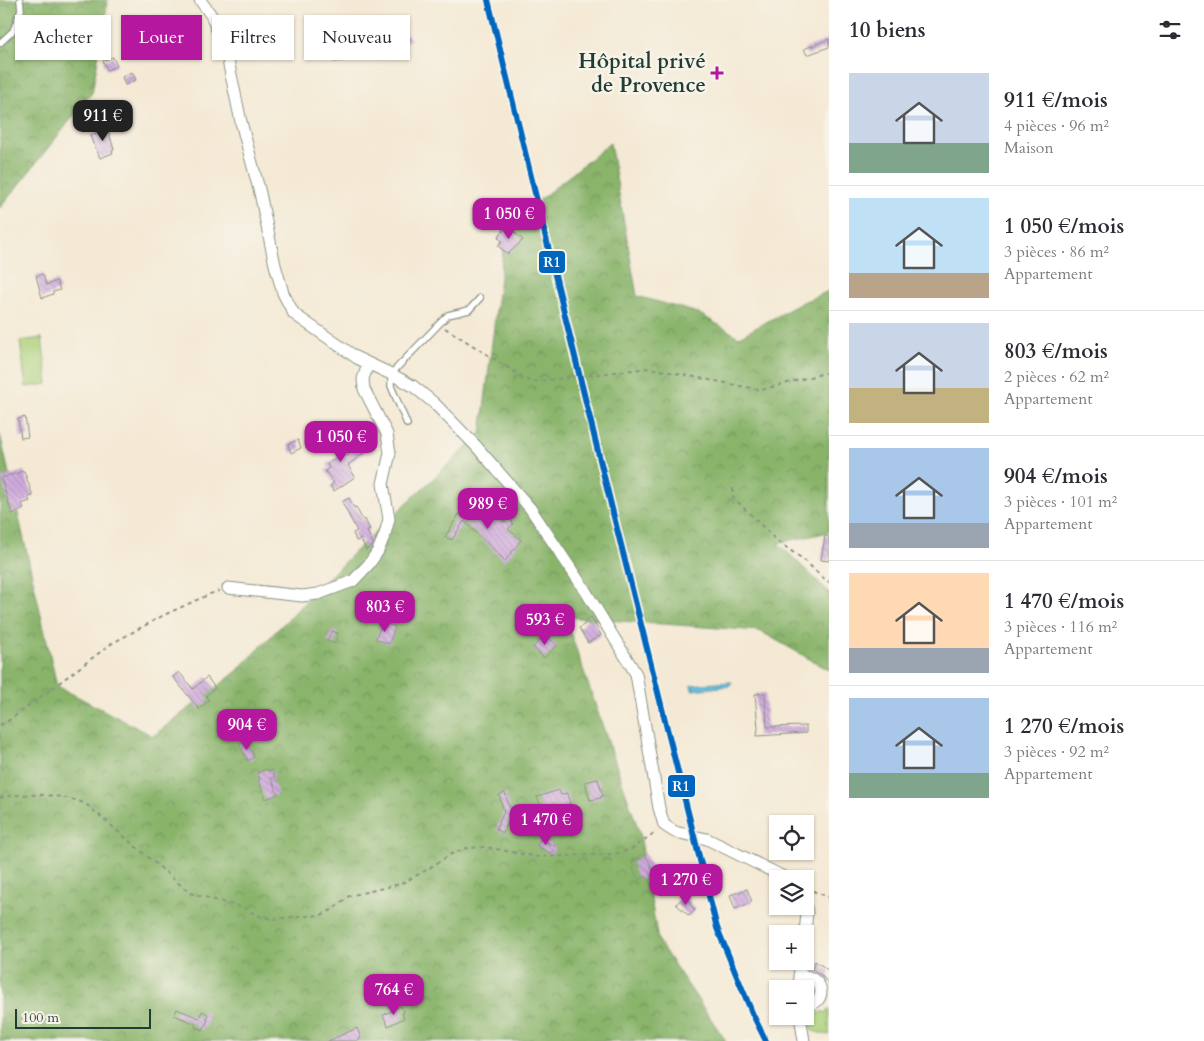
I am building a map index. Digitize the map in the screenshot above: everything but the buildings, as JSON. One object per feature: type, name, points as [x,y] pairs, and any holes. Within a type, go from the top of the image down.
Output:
[{"type":"street","points":[[200,0],[211,15],[226,51],[241,122],[260,193],[274,266],[283,293],[294,314],[357,358],[413,386],[434,403],[476,446],[530,508],[585,590],[636,674],[659,808],[664,825],[675,832],[707,839],[770,870]]},
{"type":"street","points":[[228,588],[302,596],[318,594],[353,581],[378,551],[389,519],[383,484],[390,453],[388,434],[364,389],[363,378],[368,364]]},
{"type":"street","points":[[799,970],[799,980]]},
{"type":"street","points":[[799,975],[806,975],[817,981],[826,993],[814,1003]]},
{"type":"street","points":[[801,1025],[804,1041]]},
{"type":"lane","points":[[0,43],[13,31],[21,10],[20,0]]},
{"type":"lane","points":[[407,424],[391,386],[391,374],[448,316],[469,310],[480,298]]},
{"type":"path","points":[[439,324],[532,382],[649,368],[761,390],[829,372]]},
{"type":"path","points":[[733,488],[732,497],[777,541],[804,560],[829,582]]},
{"type":"path","points":[[0,725],[11,719],[111,644],[164,615],[228,588]]},
{"type":"path","points":[[0,798],[35,794],[76,800],[86,804],[190,893],[244,908],[259,916],[272,919],[321,915],[332,910],[349,896],[400,884],[423,872],[450,854],[467,848],[486,848],[538,856],[614,854],[630,850],[664,825]]},
{"type":"path","points":[[814,891],[829,896]]},
{"type":"green space","points":[[0,0],[108,0],[105,15],[15,15],[15,60],[98,60],[92,93],[0,208]]},
{"type":"green space","points":[[610,143],[637,296],[698,313],[739,337],[803,302],[829,291],[829,532],[778,543],[829,592],[829,670],[760,631],[565,617],[640,834],[658,941],[726,1041],[0,1041],[0,434],[57,686],[153,736],[236,672],[352,554],[481,434],[506,227]]},
{"type":"green space","points":[[42,338],[48,384],[26,387],[20,341]]},
{"type":"green space","points":[[829,1009],[829,1035],[812,1031],[811,1025],[814,1025],[814,1013],[816,1011],[819,1014],[823,1011],[825,1013]]},
{"type":"water","points":[[732,682],[729,686],[692,690],[691,685]]},
{"type":"transit line","name":"R1","points":[[488,0],[612,509],[717,928],[753,1015],[766,1041]]},
{"type":"place","name":"Hôpital privé de Provence","points":[[717,73]]}]
